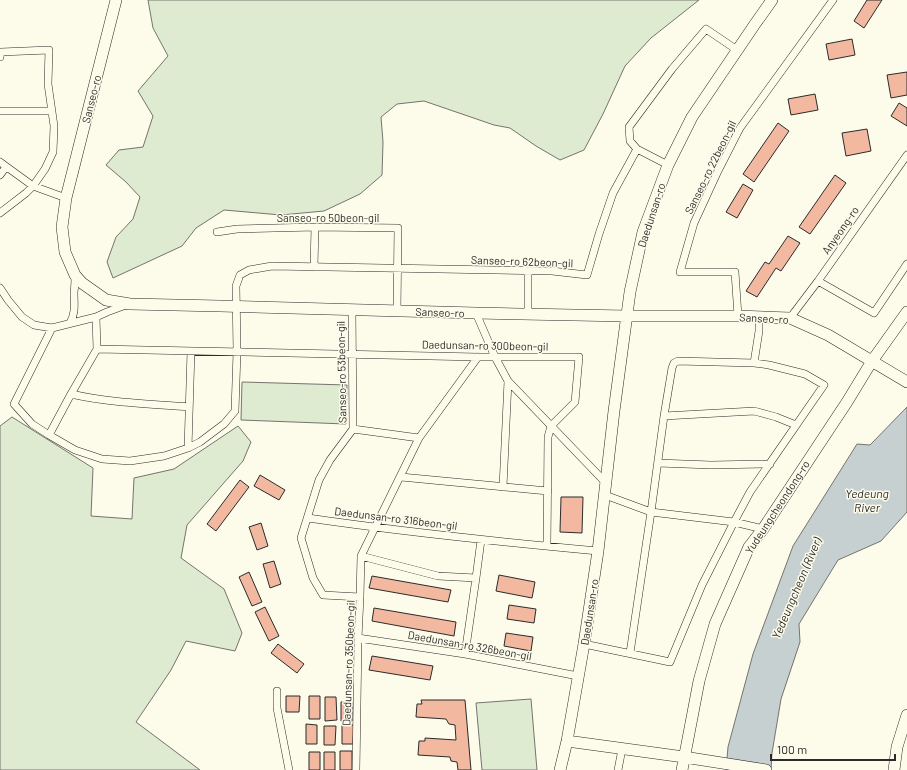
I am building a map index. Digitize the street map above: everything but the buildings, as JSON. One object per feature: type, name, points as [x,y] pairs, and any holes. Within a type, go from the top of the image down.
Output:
[{"type":"main road","name":"Sanseo-ro","points":[[116,0],[66,198],[62,227],[65,252],[76,275],[82,283],[106,300],[130,304],[352,310],[790,318],[828,335],[907,382]]},
{"type":"main road","name":"Daedunsan-ro","points":[[560,770],[567,741],[584,644],[598,551],[614,411],[630,292],[643,232],[668,165],[692,117],[772,0]]},
{"type":"main road","name":"Yudeungcheondong-ro","points":[[682,770],[699,682],[715,624],[749,547],[763,529],[847,402],[877,364],[907,312]]},
{"type":"main road","points":[[894,770],[902,746],[907,715]]},
{"type":"main road","points":[[567,741],[766,770]]},
{"type":"street","name":"Sanseo-ro 22beon-gil","points":[[738,316],[735,272],[680,272],[694,223],[740,128],[833,0]]},
{"type":"street","points":[[668,165],[637,149],[630,141],[629,127],[672,69],[706,29],[737,50]]},
{"type":"street","points":[[0,57],[1,52],[49,50],[48,84],[54,126],[53,152],[45,169],[26,193],[0,213]]},
{"type":"street","points":[[0,111],[51,111]]},
{"type":"street","name":"Sanseo-ro 62beon-gil","points":[[52,328],[14,404],[32,424],[75,450],[102,459],[130,461],[164,456],[188,448],[200,442],[224,424],[235,411],[238,352],[236,286],[240,275],[249,270],[272,266],[552,271],[587,275],[613,193],[637,149]]},
{"type":"street","name":"Anyeong-ro","points":[[790,318],[907,155]]},
{"type":"street","points":[[0,162],[33,186],[66,198]]},
{"type":"street","points":[[0,175],[6,167]]},
{"type":"street","points":[[314,267],[315,227]]},
{"type":"street","name":"Sanseo-ro 50beon-gil","points":[[217,232],[237,229],[315,227],[398,228],[398,269]]},
{"type":"street","points":[[818,281],[874,313],[907,264]]},
{"type":"street","points":[[397,311],[398,269]]},
{"type":"street","points":[[528,271],[528,314]]},
{"type":"street","points":[[70,323],[75,306],[74,292],[76,275]]},
{"type":"street","points":[[0,288],[22,317],[34,325],[52,328],[96,317],[130,304]]},
{"type":"street","name":"Sanseo-ro 53beon-gil","points":[[352,310],[353,429],[330,460],[319,480],[301,538],[313,578],[323,595],[360,597]]},
{"type":"street","points":[[476,313],[495,357],[508,381],[606,483]]},
{"type":"street","points":[[49,435],[97,349],[96,317]]},
{"type":"street","points":[[754,363],[760,317]]},
{"type":"street","name":"Daedunsan-ro 300beon-gil","points":[[97,349],[478,357],[579,357],[575,402],[551,426]]},
{"type":"street","points":[[188,448],[191,351]]},
{"type":"street","name":"Daedunsan-ro 350beon-gil","points":[[356,770],[361,556],[419,438],[478,357]]},
{"type":"street","points":[[584,644],[670,662],[702,585],[750,492],[824,385],[804,374],[769,365],[754,363],[678,361],[674,363],[664,416],[630,653]]},
{"type":"street","points":[[503,487],[508,381]]},
{"type":"street","points":[[71,394],[89,398],[133,403],[189,407]]},
{"type":"street","points":[[664,416],[754,411],[776,417],[796,425]]},
{"type":"street","points":[[547,546],[548,437],[551,426]]},
{"type":"street","points":[[353,429],[419,438]]},
{"type":"street","points":[[658,463],[711,465],[770,464]]},
{"type":"street","points":[[401,477],[548,491]]},
{"type":"street","points":[[605,495],[651,512],[734,522],[763,529]]},
{"type":"street","name":"Daedunsan-ro 316beon-gil","points":[[308,518],[481,540],[598,551]]},
{"type":"street","points":[[465,654],[481,540]]},
{"type":"street","points":[[361,556],[438,576],[476,578]]},
{"type":"street","name":"Daedunsan-ro 326beon-gil","points":[[358,638],[465,654],[578,676]]},
{"type":"street","points":[[277,691],[277,708],[289,770]]},
{"type":"street","points":[[618,770],[622,749]]},
{"type":"green space","points":[[148,0],[699,0],[651,38],[625,66],[603,114],[584,150],[560,160],[510,128],[494,125],[424,101],[397,104],[381,117],[383,142],[382,175],[360,194],[324,211],[281,215],[224,210],[196,228],[182,246],[113,278],[107,262],[116,237],[133,219],[140,197],[126,182],[106,165],[119,150],[143,147],[153,116],[138,91],[168,56],[153,28]]},
{"type":"green space","points":[[242,382],[347,385],[346,424],[241,420]]},
{"type":"green space","points":[[12,417],[93,468],[91,516],[132,519],[134,478],[174,469],[238,426],[251,442],[243,461],[187,525],[181,558],[224,589],[242,633],[235,651],[186,641],[171,670],[136,722],[200,770],[0,770],[0,426]]},
{"type":"green space","points":[[531,699],[537,770],[482,770],[476,703]]},
{"type":"water","name":"Yedeung River","points":[[907,407],[907,512],[881,541],[838,560],[799,624],[800,642],[781,699],[772,753],[771,770],[726,770],[728,747],[753,654],[793,546],[857,444],[870,445]]},
{"type":"water label","name":"Yedeungcheon (River)","points":[[796,588]]}]
